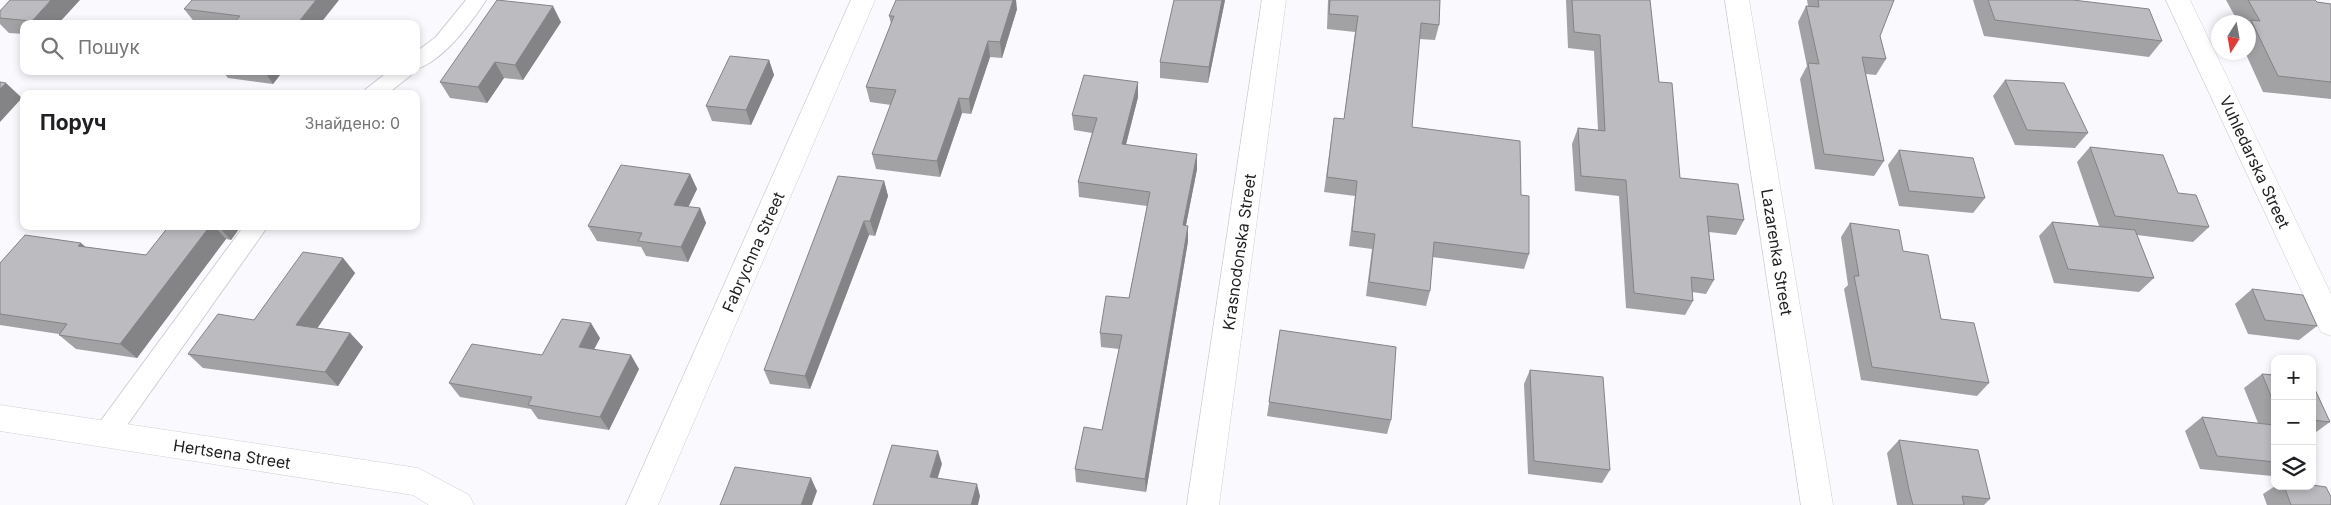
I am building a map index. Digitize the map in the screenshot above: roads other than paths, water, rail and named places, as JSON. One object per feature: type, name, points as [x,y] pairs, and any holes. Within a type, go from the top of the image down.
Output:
[{"type":"street","name":"Fabrychna Street","points":[[642,505],[863,0]]},
{"type":"street","name":"Krasnodonska Street","points":[[1204,505],[1274,0]]},
{"type":"street","name":"Lazarenka Street","points":[[1737,0],[1817,505]]},
{"type":"street","name":"Vuhledarska Street","points":[[2178,0],[2331,324]]},
{"type":"street","name":"Hertsena Street","points":[[0,418],[418,482],[458,505]]},
{"type":"lane","points":[[420,59],[443,42],[476,0]]},
{"type":"lane","points":[[378,90],[398,75]]},
{"type":"lane","points":[[106,434],[254,230]]}]
